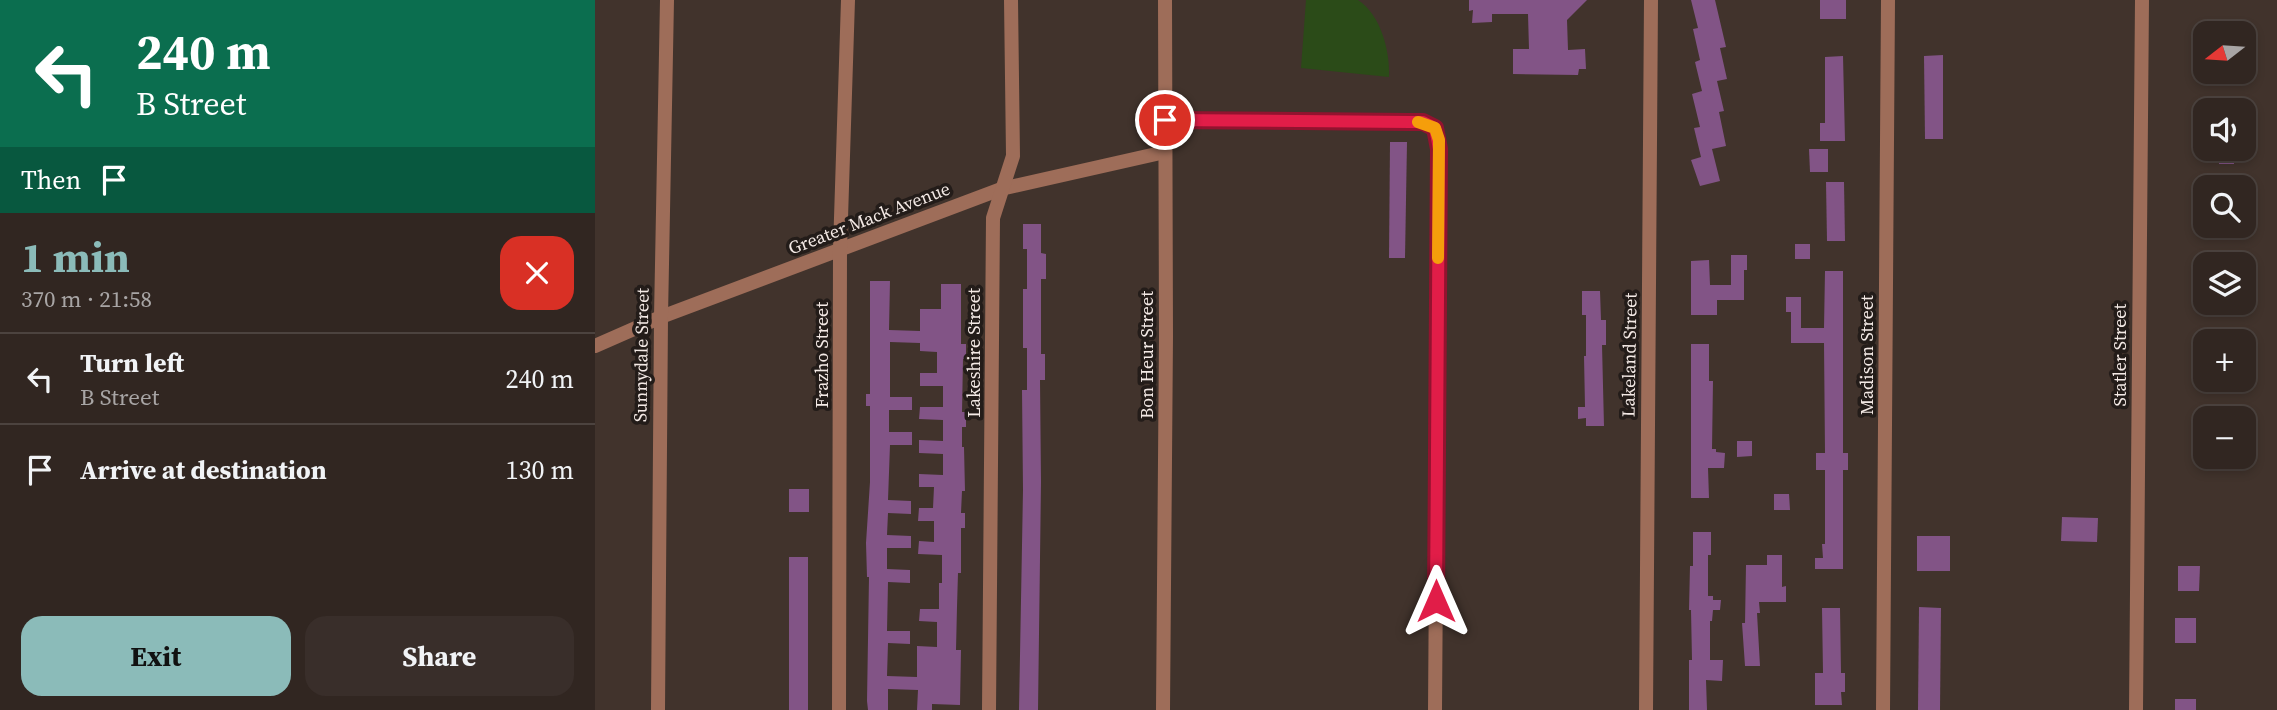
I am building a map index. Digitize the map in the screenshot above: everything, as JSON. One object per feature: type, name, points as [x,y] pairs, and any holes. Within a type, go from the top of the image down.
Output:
[{"type":"street","name":"Sunnydale Street","points":[[658,710],[667,0]]},
{"type":"street","name":"Frazho Street","points":[[839,710],[840,249],[848,0]]},
{"type":"street","name":"Lakeshire Street","points":[[989,710],[993,218],[1013,156],[1011,0]]},
{"type":"street","name":"Bon Heur Street","points":[[1163,710],[1165,0]]},
{"type":"street","name":"Lakeland Street","points":[[1646,710],[1651,0]]},
{"type":"street","name":"Madison Street","points":[[1883,710],[1888,0]]},
{"type":"street","name":"Statler Street","points":[[2136,710],[2141,0]]},
{"type":"street","points":[[1165,120],[1423,122],[1435,128],[1439,140],[1435,710]]},
{"type":"street","name":"Greater Mack Avenue","points":[[595,346],[661,317],[1001,189],[1165,152]]},
{"type":"green space","points":[[1306,0],[1358,0],[1366,7],[1383,34],[1389,77],[1301,68]]},
{"type":"building","points":[[1469,0],[1587,0],[1567,20],[1568,50],[1585,49],[1586,69],[1579,69],[1578,75],[1513,74],[1513,49],[1529,49],[1528,14],[1492,14],[1492,22],[1472,23],[1473,10],[1469,11]]},
{"type":"building","points":[[1691,0],[1715,0],[1726,47],[1720,48],[1727,79],[1717,81],[1724,111],[1719,112],[1726,146],[1712,149],[1720,181],[1700,186],[1691,160],[1701,157],[1694,128],[1700,127],[1692,94],[1702,91],[1695,62],[1700,60],[1693,29],[1698,28]]},
{"type":"building","points":[[1820,0],[1846,0],[1846,19],[1820,19]]},
{"type":"building","points":[[1943,55],[1943,139],[1925,139],[1924,56]]},
{"type":"building","points":[[1843,56],[1845,141],[1820,141],[1820,123],[1825,123],[1825,57]]},
{"type":"building","points":[[1390,142],[1407,142],[1405,258],[1389,258]]},
{"type":"building","points":[[1809,149],[1828,149],[1828,172],[1810,172]]},
{"type":"building","points":[[2219,161],[2234,161],[2234,164],[2219,164]]},
{"type":"building","points":[[1826,182],[1844,182],[1845,241],[1827,241]]},
{"type":"building","points":[[1023,224],[1041,224],[1041,253],[1046,254],[1046,279],[1041,279],[1041,354],[1045,354],[1045,380],[1040,380],[1038,710],[1019,710],[1022,390],[1027,390],[1027,348],[1023,348],[1023,289],[1027,289],[1027,249],[1023,249]]},
{"type":"building","points":[[1795,244],[1810,244],[1810,259],[1795,259]]},
{"type":"building","points":[[1731,255],[1747,255],[1744,300],[1717,300],[1717,315],[1691,315],[1691,261],[1709,260],[1710,285],[1731,285]]},
{"type":"building","points":[[1825,271],[1843,271],[1843,453],[1848,453],[1848,470],[1843,470],[1843,569],[1815,569],[1815,558],[1823,558],[1822,544],[1825,544],[1825,470],[1816,470],[1816,453],[1825,453],[1824,343],[1791,343],[1791,312],[1786,312],[1786,297],[1801,297],[1801,328],[1824,328]]},
{"type":"building","points":[[870,281],[890,281],[889,330],[920,331],[920,309],[941,309],[941,284],[961,284],[961,344],[966,344],[966,359],[963,359],[962,412],[966,412],[966,427],[962,427],[965,491],[962,491],[961,513],[965,513],[965,528],[961,528],[956,650],[961,650],[960,705],[932,704],[932,710],[917,710],[918,690],[888,689],[888,710],[868,710],[869,577],[866,543],[870,482],[870,406],[866,406],[866,394],[870,394]],"holes":[[[890,342],[920,343],[920,351],[937,352],[937,373],[920,373],[920,386],[943,386],[943,407],[920,407],[919,419],[943,420],[943,441],[919,440],[919,453],[943,454],[943,475],[919,474],[919,487],[934,487],[933,508],[919,508],[918,521],[934,521],[934,542],[919,541],[918,554],[942,555],[939,609],[920,609],[919,621],[937,622],[937,647],[917,646],[917,677],[887,676],[888,643],[910,644],[910,631],[887,631],[888,582],[910,583],[910,570],[887,569],[887,548],[911,548],[911,536],[887,535],[888,513],[911,514],[911,501],[888,500],[890,445],[912,445],[912,432],[889,432],[889,410],[912,410],[912,397],[890,397]]]},
{"type":"building","points":[[1582,291],[1600,291],[1601,320],[1606,320],[1606,345],[1602,345],[1604,426],[1586,426],[1586,418],[1578,419],[1578,407],[1585,407],[1586,315],[1582,315]]},
{"type":"building","points":[[1691,344],[1709,344],[1709,381],[1713,381],[1712,449],[1725,453],[1724,468],[1708,468],[1709,498],[1691,498]]},
{"type":"building","points":[[1737,441],[1752,441],[1752,456],[1737,457]]},
{"type":"building","points":[[789,489],[809,489],[809,512],[789,512]]},
{"type":"building","points":[[1774,494],[1789,494],[1790,510],[1774,510]]},
{"type":"building","points":[[2062,517],[2098,518],[2097,542],[2061,541]]},
{"type":"building","points":[[1693,532],[1711,532],[1708,596],[1713,596],[1713,600],[1721,600],[1720,610],[1713,610],[1710,621],[1710,660],[1723,660],[1722,681],[1706,680],[1707,710],[1689,710],[1689,660],[1692,660],[1689,610]]},
{"type":"building","points":[[1917,536],[1950,536],[1950,571],[1917,571]]},
{"type":"building","points":[[1767,555],[1782,555],[1782,587],[1786,586],[1786,602],[1759,602],[1760,613],[1757,613],[1760,666],[1745,666],[1742,623],[1745,623],[1746,565],[1767,565]]},
{"type":"building","points":[[789,557],[808,557],[808,710],[789,710]]},
{"type":"building","points":[[2178,566],[2200,566],[2199,591],[2178,591]]},
{"type":"building","points":[[1919,607],[1941,608],[1940,710],[1918,710]]},
{"type":"building","points":[[1822,608],[1840,608],[1841,673],[1845,673],[1845,692],[1841,692],[1842,705],[1815,705],[1815,673],[1823,673]]},
{"type":"building","points":[[2175,618],[2196,618],[2196,643],[2175,643]]},
{"type":"building","points":[[2175,699],[2196,699],[2196,710],[2175,710]]},
{"type":"slow traffic","points":[[1418,122],[1435,128],[1439,140],[1438,258]]},
{"type":"route","points":[[1165,120],[1423,122],[1435,128],[1439,140],[1436,601]]}]
